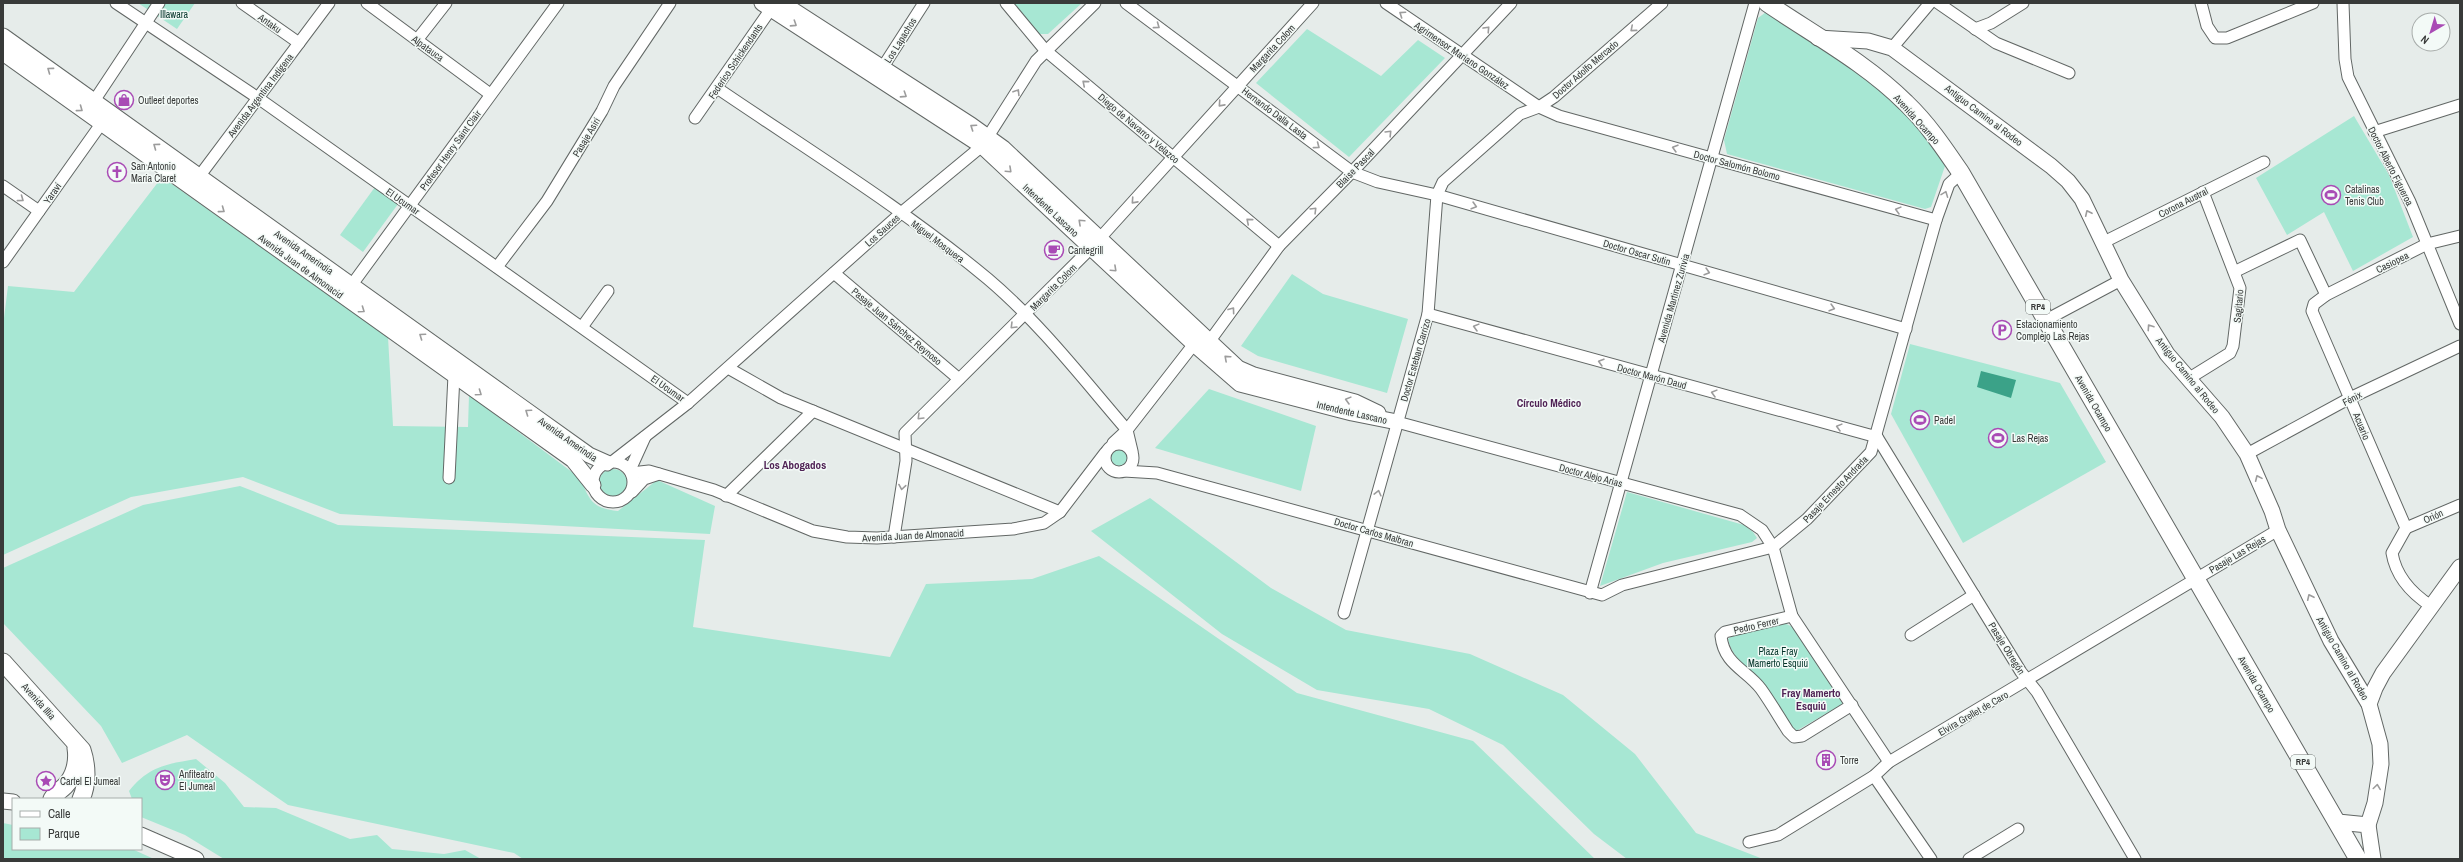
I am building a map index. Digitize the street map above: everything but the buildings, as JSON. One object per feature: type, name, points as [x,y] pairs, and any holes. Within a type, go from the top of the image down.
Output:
[{"type":"main road","name":"Avenida Ocampo","points":[[1767,3],[1856,63],[1906,103],[1934,134],[1961,173],[2338,822],[2358,859]]},
{"type":"main road","name":"Avenida Illia","points":[[3,662],[75,740],[85,760],[86,775],[94,798]]},
{"type":"main road","points":[[53,798],[71,779],[75,769],[77,754],[75,740]]},
{"type":"main road","name":"Avenida Illia","points":[[81,798],[86,775]]},
{"type":"street","name":"El Ucumar","points":[[116,3],[258,98],[688,402]]},
{"type":"street","points":[[94,102],[160,3]]},
{"type":"street","name":"Antaku","points":[[242,3],[299,43]]},
{"type":"street","name":"Avenida Argentina Indígena","points":[[195,182],[329,3]]},
{"type":"street","name":"Alpatauca","points":[[366,3],[490,94]]},
{"type":"street","points":[[417,40],[446,3]]},
{"type":"street","name":"Profesor Henry Saint Clair","points":[[347,291],[558,3]]},
{"type":"street","name":"Pasaje Asiri","points":[[497,267],[547,201],[602,111],[614,86],[670,3]]},
{"type":"street","name":"Los Lapachos","points":[[880,73],[924,3]]},
{"type":"street","name":"Diego de Navarro y Velazco","points":[[1006,3],[1045,50],[1279,246]]},
{"type":"street","name":"Los Sauces","points":[[610,463],[645,437],[728,368],[901,213],[985,141],[1045,50],[1095,3]]},
{"type":"street","name":"Hernando Dalla Lasta","points":[[1126,3],[1352,172],[1378,182],[1437,195]]},
{"type":"street","name":"Margarita Colom","points":[[894,537],[906,461],[904,448],[905,433],[1096,244],[1237,85],[1313,3]]},
{"type":"street","name":"Agrimensor Mariano González","points":[[1386,3],[1539,107]]},
{"type":"street","name":"Blaise Pascal","points":[[1201,343],[1279,246],[1352,172],[1511,3]]},
{"type":"street","name":"Doctor Adolfo Mercado","points":[[1437,195],[1443,182],[1520,114],[1539,107],[1554,97],[1662,3]]},
{"type":"street","name":"Avenida Martinez Zurivia","points":[[1590,593],[1652,376],[1755,3]]},
{"type":"street","points":[[1892,48],[1930,3]]},
{"type":"street","points":[[1938,3],[1996,42],[2068,73]]},
{"type":"street","points":[[1975,29],[1992,24],[2023,3]]},
{"type":"street","points":[[2201,3],[2207,26],[2215,38],[2227,38],[2313,3]]},
{"type":"street","name":"Doctor Alberto Figueroa","points":[[2343,3],[2345,59],[2348,77],[2410,202],[2460,324]]},
{"type":"street","name":"Intendente Lascano","points":[[772,4],[985,141],[1201,343],[1245,373],[1355,402],[1396,422]]},
{"type":"street","name":"Federico Schickendants","points":[[695,118],[717,88],[772,4]]},
{"type":"street","name":"Avenida Amerindia","points":[[3,36],[94,102],[105,118],[347,291],[589,455],[610,463]]},
{"type":"street","name":"Antiguo Camino al Rodeo","points":[[1818,38],[1868,41],[1892,48],[2051,166],[2068,181],[2082,199],[2121,280],[2167,354],[2222,418],[2247,454],[2272,511],[2278,530],[2331,641],[2369,704],[2380,744],[2380,764],[2375,803],[2368,825],[2373,859]]},
{"type":"street","points":[[1856,63],[1856,54],[1861,44],[1868,41]]},
{"type":"street","points":[[3,53],[105,118]]},
{"type":"street","name":"Miguel Mosquera","points":[[717,88],[901,213],[989,280],[1025,314],[1127,430]]},
{"type":"street","points":[[2374,132],[2460,105]]},
{"type":"street","name":"Doctor Salomón Bolomo","points":[[1539,107],[1560,116],[1936,220]]},
{"type":"street","name":"Yaraví","points":[[3,262],[105,118]]},
{"type":"street","name":"Corona Austral","points":[[2102,243],[2264,162]]},
{"type":"street","name":"Pasaje Ernesto Andrada","points":[[1590,593],[1602,595],[1622,585],[1774,546],[1807,519],[1872,452],[1936,220],[1949,184],[1961,173]]},
{"type":"street","points":[[3,186],[39,211]]},
{"type":"street","name":"Sagitario","points":[[2188,379],[2230,353],[2233,346],[2240,288],[2236,271],[2203,192]]},
{"type":"street","name":"Doctor Oscar Sutin","points":[[1437,195],[1906,329]]},
{"type":"street","name":"Doctor Esteban Carrizo","points":[[1344,613],[1368,531],[1396,422],[1428,314],[1437,195]]},
{"type":"street","name":"Casiopea","points":[[2326,295],[2427,244],[2460,236]]},
{"type":"street","points":[[2236,271],[2300,240],[2326,295]]},
{"type":"street","name":"Pasaje Juan Sánchez Reynoso","points":[[834,273],[959,379]]},
{"type":"street","points":[[2046,320],[2121,280]]},
{"type":"street","name":"Avenida Juan de Almonacid","points":[[347,291],[454,375],[573,460],[593,485]]},
{"type":"street","points":[[582,327],[608,291]]},
{"type":"street","name":"Acuario","points":[[2326,295],[2314,304],[2312,311],[2406,528]]},
{"type":"street","name":"Doctor Marón Daud","points":[[1428,314],[1877,437]]},
{"type":"street","points":[[1127,430],[1133,454],[1131,466],[1120,471],[1106,464],[1105,453],[1127,430],[1201,343]]},
{"type":"street","name":"Fénix","points":[[2247,454],[2350,398],[2460,346]]},
{"type":"street","points":[[728,368],[781,398],[1060,512]]},
{"type":"street","points":[[449,478],[454,375]]},
{"type":"street","points":[[726,496],[813,411]]},
{"type":"street","name":"Doctor Alejo Arias","points":[[1396,422],[1740,515],[1762,530],[1774,546]]},
{"type":"street","name":"Los Sauces","points":[[631,472],[645,437]]},
{"type":"street","name":"Pasaje Obregón","points":[[1877,437],[1974,595],[2028,681],[2037,692],[2135,859]]},
{"type":"street","points":[[1113,444],[1124,444],[1133,454]]},
{"type":"street","name":"Avenida Juan de Almonacid","points":[[631,472],[649,470],[726,496],[813,531],[847,537],[894,537],[1032,527],[1044,523],[1060,512],[1086,480],[1105,453]]},
{"type":"street","name":"Doctor Carlos Malbran","points":[[1133,454],[1137,463],[1157,473],[1590,593]]},
{"type":"street","points":[[632,492],[634,484],[631,472],[619,463],[610,463],[595,474],[593,485],[599,497],[611,503],[623,500],[632,492],[644,479],[660,474]]},
{"type":"street","name":"Avenida Juan de Almonacid","points":[[1086,480],[1097,474],[1120,471]]},
{"type":"street","name":"Doctor Carlos Malbran","points":[[1120,471],[1157,473]]},
{"type":"street","name":"Orión","points":[[2406,528],[2460,505]]},
{"type":"street","points":[[2406,528],[2392,553],[2394,567],[2414,596],[2431,606]]},
{"type":"street","name":"Pasaje Las Rejas","points":[[2196,578],[2278,530]]},
{"type":"street","points":[[1774,546],[1792,616],[1889,762]]},
{"type":"street","points":[[2369,704],[2383,673],[2460,567]]},
{"type":"street","name":"Elvira Grellet de Caro","points":[[1749,842],[1778,835],[1874,776],[1889,762],[2028,681],[2196,578]]},
{"type":"street","points":[[1911,635],[1974,595]]},
{"type":"street","name":"Pedro Ferrer","points":[[1792,616],[1725,632],[1721,636],[1722,643],[1730,660],[1736,668],[1760,688],[1788,731],[1794,737],[1802,736],[1852,706]]},
{"type":"street","points":[[2354,681],[2369,680],[2383,673]]},
{"type":"street","points":[[1874,776],[1931,859]]},
{"type":"street","points":[[2338,822],[2368,825]]},
{"type":"street","points":[[1969,859],[2018,829]]},
{"type":"street","points":[[142,835],[196,859]]},
{"type":"green space","name":"Illawara","points":[[138,3],[195,3],[177,29]]},
{"type":"green space","points":[[1012,3],[1082,3],[1048,34],[1038,34]]},
{"type":"green space","points":[[1766,12],[1841,60],[1888,97],[1910,118],[1929,141],[1945,166],[1931,207],[1925,209],[1727,154],[1724,140],[1758,18]]},
{"type":"green space","points":[[1307,29],[1381,76],[1418,40],[1445,58],[1349,157],[1256,83]]},
{"type":"green space","name":"Catalinas Tenis Club","points":[[2354,116],[2389,175],[2413,237],[2353,271],[2324,212],[2287,235],[2256,178]]},
{"type":"green space","points":[[162,177],[388,337],[393,426],[468,427],[469,395],[580,478],[590,498],[602,508],[618,511],[657,480],[715,506],[710,534],[340,514],[243,477],[131,497],[3,555],[3,326],[8,286],[74,292]]},
{"type":"green space","points":[[375,187],[398,204],[363,252],[340,235]]},
{"type":"green space","points":[[1292,274],[1323,294],[1408,319],[1387,393],[1258,356],[1241,346]]},
{"type":"green space","name":"Las Rejas","points":[[1910,344],[2060,383],[2106,462],[1963,543],[1891,414]]},
{"type":"green space","points":[[1209,389],[1316,426],[1301,491],[1155,448]]},
{"type":"green space","points":[[1115,449],[1123,449],[1128,454],[1126,465],[1123,467],[1115,467],[1110,462],[1110,454]]},
{"type":"green space","points":[[613,469],[619,470],[623,473],[626,477],[626,489],[623,493],[619,496],[613,497],[607,496],[603,493],[600,489],[599,483],[600,477],[603,473],[607,470]]},
{"type":"green space","points":[[240,486],[338,525],[705,540],[693,627],[890,657],[926,584],[1032,579],[1099,556],[1297,693],[1473,741],[1595,859],[523,859],[514,853],[288,805],[187,735],[122,763],[101,726],[3,623],[3,568],[143,505]]},
{"type":"green space","points":[[1627,492],[1744,525],[1753,532],[1757,538],[1752,542],[1663,563],[1600,586]]},
{"type":"green space","points":[[1150,498],[1271,588],[1346,630],[1470,654],[1563,695],[1635,754],[1696,833],[1763,859],[1627,859],[1594,834],[1503,745],[1429,709],[1317,690],[1222,634],[1091,531]]},
{"type":"green space","name":"Plaza Fray Mamerto Esquiú","points":[[1784,623],[1795,628],[1843,702],[1841,705],[1796,731],[1789,725],[1757,687],[1737,659],[1728,639],[1733,635]]},
{"type":"green space","points":[[196,759],[225,783],[244,807],[276,808],[350,839],[377,835],[392,849],[444,854],[465,850],[481,859],[224,859],[185,835],[142,817],[142,798],[132,798],[129,791],[144,776],[151,771],[176,763]]},
{"type":"green space","points":[[3,823],[12,825],[12,850],[134,850],[154,859],[3,859]]},
{"type":"shaded area","points":[[1981,371],[2016,380],[2011,398],[1977,387]]},
{"type":"place","name":"Outleet deportes","points":[[124,100]]},
{"type":"place","name":"San Antonio María Claret","points":[[117,172]]},
{"type":"place","name":"Catalinas Tenis Club","points":[[2331,195]]},
{"type":"place","name":"Cantegrill","points":[[1054,250]]},
{"type":"place","name":"Estacionamiento Complejo Las Rejas","points":[[2002,330]]},
{"type":"place","name":"Padel","points":[[1920,420]]},
{"type":"place","name":"Las Rejas","points":[[1998,438]]},
{"type":"place","name":"Torre","points":[[1826,760]]},
{"type":"place","name":"Anfiteatro El Jumeal","points":[[165,780]]},
{"type":"place","name":"Cartel El Jumeal","points":[[46,781]]},
{"type":"district","name":"Círculo Médico","points":[[1549,403]]},
{"type":"district","name":"Los Abogados","points":[[795,465]]},
{"type":"district","name":"Fray Mamerto Esquiú","points":[[1811,699]]}]
